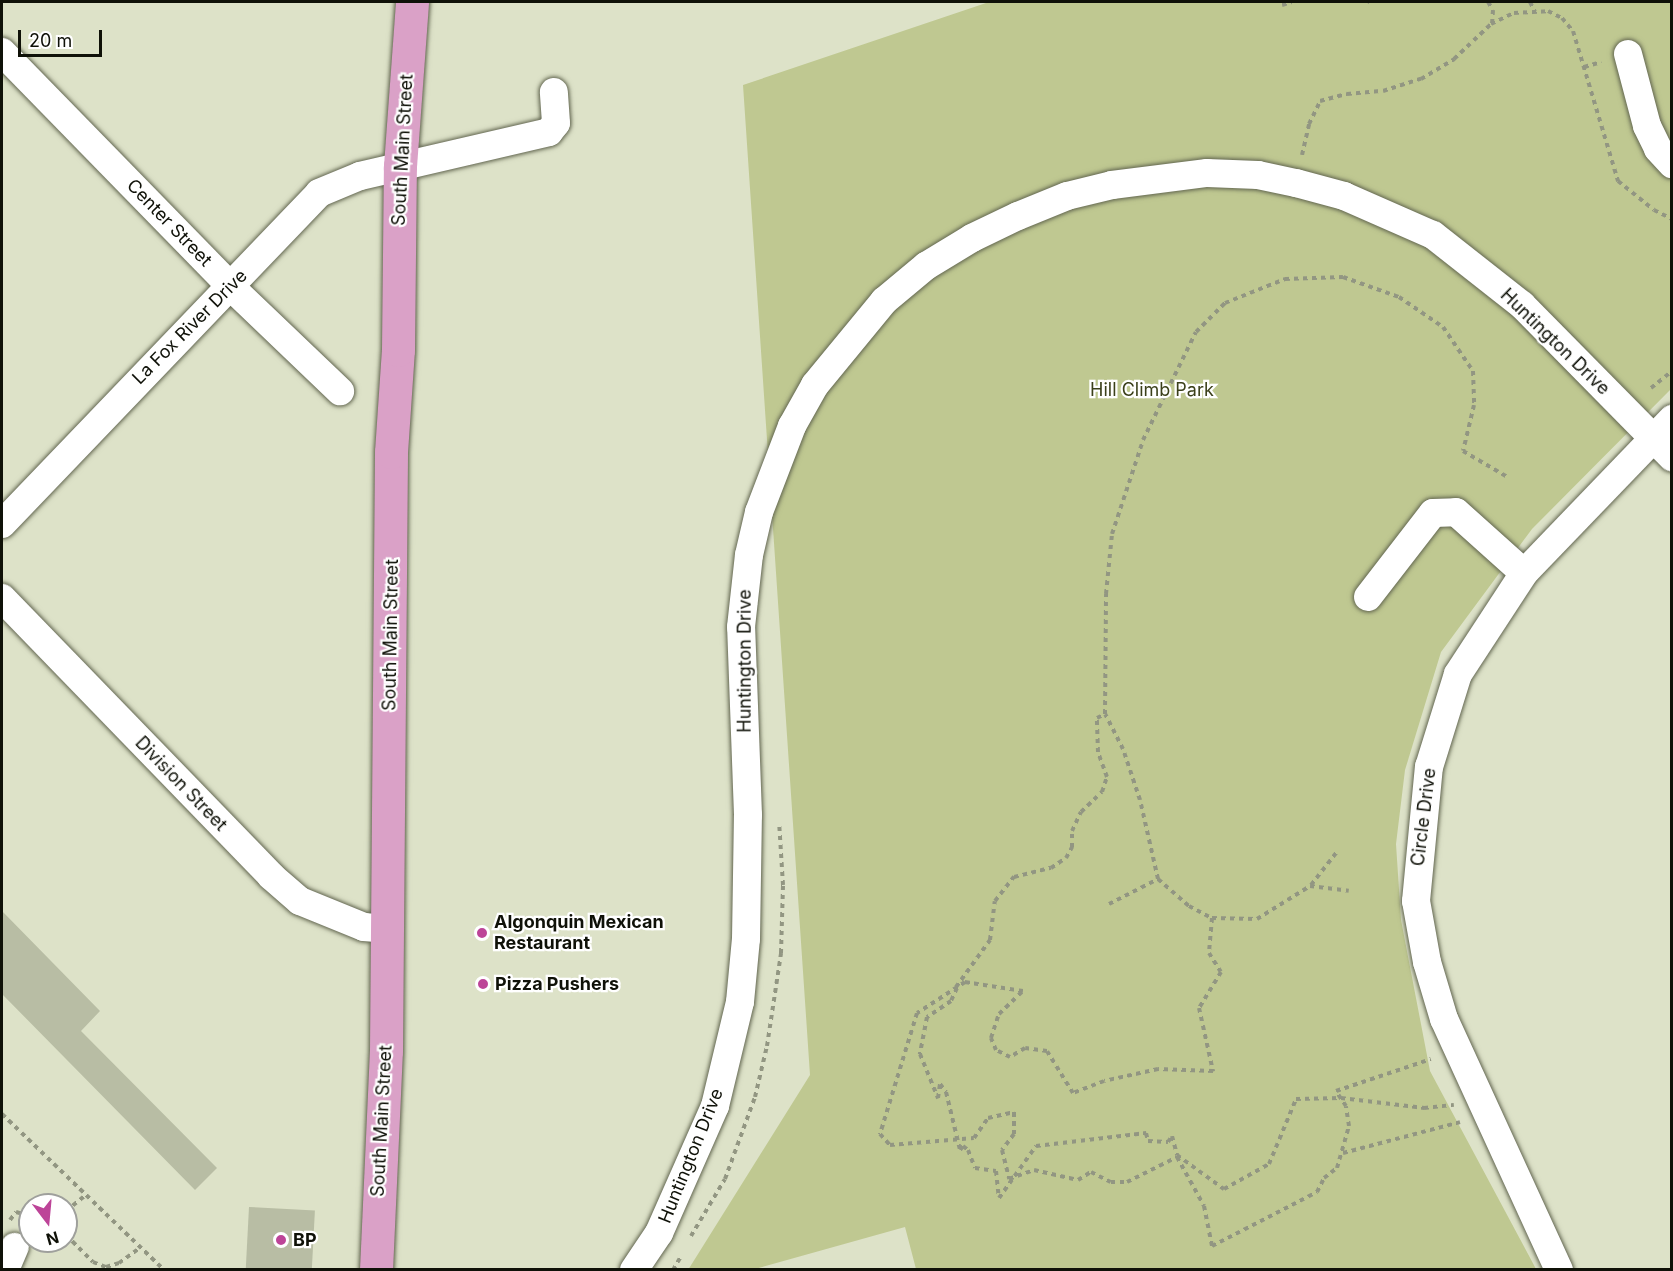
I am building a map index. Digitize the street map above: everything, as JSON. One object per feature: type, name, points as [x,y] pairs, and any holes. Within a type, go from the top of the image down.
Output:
[{"type":"main road","name":"South Main Street","points":[[376,1269],[386,1051],[392,452],[398,350],[400,166],[412,2]]},
{"type":"street","name":"Center Street","points":[[2,52],[231,287],[340,391]]},
{"type":"street","points":[[1628,54],[1647,126],[1658,149],[1671,164]]},
{"type":"street","name":"La Fox River Drive","points":[[2,524],[327,187],[400,166],[549,132],[556,123],[554,92]]},
{"type":"street","name":"Huntington Drive","points":[[634,1269],[659,1233],[715,1106],[740,1002],[746,939],[748,815],[741,627],[749,555],[759,512],[792,426],[815,385],[884,301],[926,266],[972,238],[1018,216],[1067,196],[1112,185],[1207,173],[1258,175],[1296,183],[1344,196],[1433,235],[1522,305],[1666,439]]},
{"type":"street","name":"Circle Drive","points":[[1559,1269],[1444,1019],[1427,962],[1416,902],[1429,767],[1458,674],[1524,573],[1613,477],[1666,439]]},
{"type":"street","points":[[1368,597],[1433,513],[1456,512],[1524,573]]},
{"type":"street","name":"Division Street","points":[[2,598],[270,876],[300,901],[364,927],[386,929]]},
{"type":"path","points":[[1282,5],[1292,2]]},
{"type":"path","points":[[1488,2],[1493,10],[1491,24]]},
{"type":"path","points":[[1530,2],[1534,12]]},
{"type":"path","points":[[1301,160],[1309,124],[1320,101],[1347,94],[1383,91],[1421,79],[1454,59],[1491,24],[1514,13],[1548,11],[1562,18],[1573,31],[1618,181],[1654,210],[1671,219]]},
{"type":"path","points":[[1336,853],[1310,886],[1257,919],[1212,918],[1189,906],[1158,879],[1140,800],[1123,749],[1105,714],[1103,648],[1112,534],[1154,418],[1196,332],[1225,303],[1285,279],[1343,276],[1399,297],[1443,327],[1473,371],[1474,405],[1463,451],[1509,478]]},
{"type":"path","points":[[1651,388],[1671,371]]},
{"type":"path","points":[[1105,714],[1096,718],[1101,738],[1098,752],[1107,777],[1102,792],[1081,812],[1072,831],[1072,848],[1066,858],[1051,868],[1014,877],[995,901],[990,940],[956,987],[951,1001],[927,1017],[920,1054],[938,1098],[940,1084],[946,1092],[955,1140],[960,1149],[963,1146],[968,1150],[975,1168],[996,1171],[999,1198],[1036,1146],[1146,1133],[1148,1141],[1168,1142],[1172,1136],[1177,1155],[1224,1189],[1269,1164],[1296,1099],[1341,1098],[1424,1108],[1456,1105]]},
{"type":"path","points":[[673,1269],[725,1179],[755,1097],[781,953],[783,885],[778,816]]},
{"type":"path","points":[[1109,904],[1158,879]]},
{"type":"path","points":[[1310,886],[1349,891]]},
{"type":"path","points":[[1212,918],[1209,953],[1221,972],[1199,1008],[1213,1071],[1158,1069],[1104,1080],[1073,1093],[1047,1051],[1025,1048],[1010,1057],[996,1050],[991,1038],[999,1014],[1023,991],[965,982],[917,1014],[880,1134],[890,1145],[974,1138],[988,1118],[1014,1112],[1014,1134],[1002,1150],[1009,1179],[1034,1170],[1078,1180],[1091,1172],[1111,1182],[1127,1182],[1177,1157],[1204,1206],[1212,1246],[1317,1192],[1324,1178],[1337,1168],[1343,1153],[1348,1126],[1346,1106],[1336,1091],[1435,1058]]},
{"type":"path","points":[[2,1114],[164,1269]]},
{"type":"path","points":[[1343,1153],[1463,1121]]},
{"type":"path","points":[[78,1201],[86,1195]]},
{"type":"path","points":[[78,1247],[93,1262],[106,1267],[119,1263],[141,1247]]},
{"type":"green space","name":"Hill Climb Park","points":[[989,2],[1671,2],[1671,389],[1532,529],[1441,652],[1405,770],[1396,844],[1401,920],[1430,1071],[1536,1269],[916,1269],[905,1227],[755,1269],[688,1270],[810,1075],[743,85]]},
{"type":"building","points":[[2,911],[100,1011],[81,1031],[217,1168],[195,1190],[2,994]]},
{"type":"building","name":"BP","points":[[249,1207],[315,1210],[312,1270],[246,1269]]},
{"type":"place","name":"Algonquin Mexican Restaurant","points":[[482,933]]},
{"type":"place","name":"Pizza Pushers","points":[[483,984]]},
{"type":"place","name":"BP","points":[[281,1240]]}]
